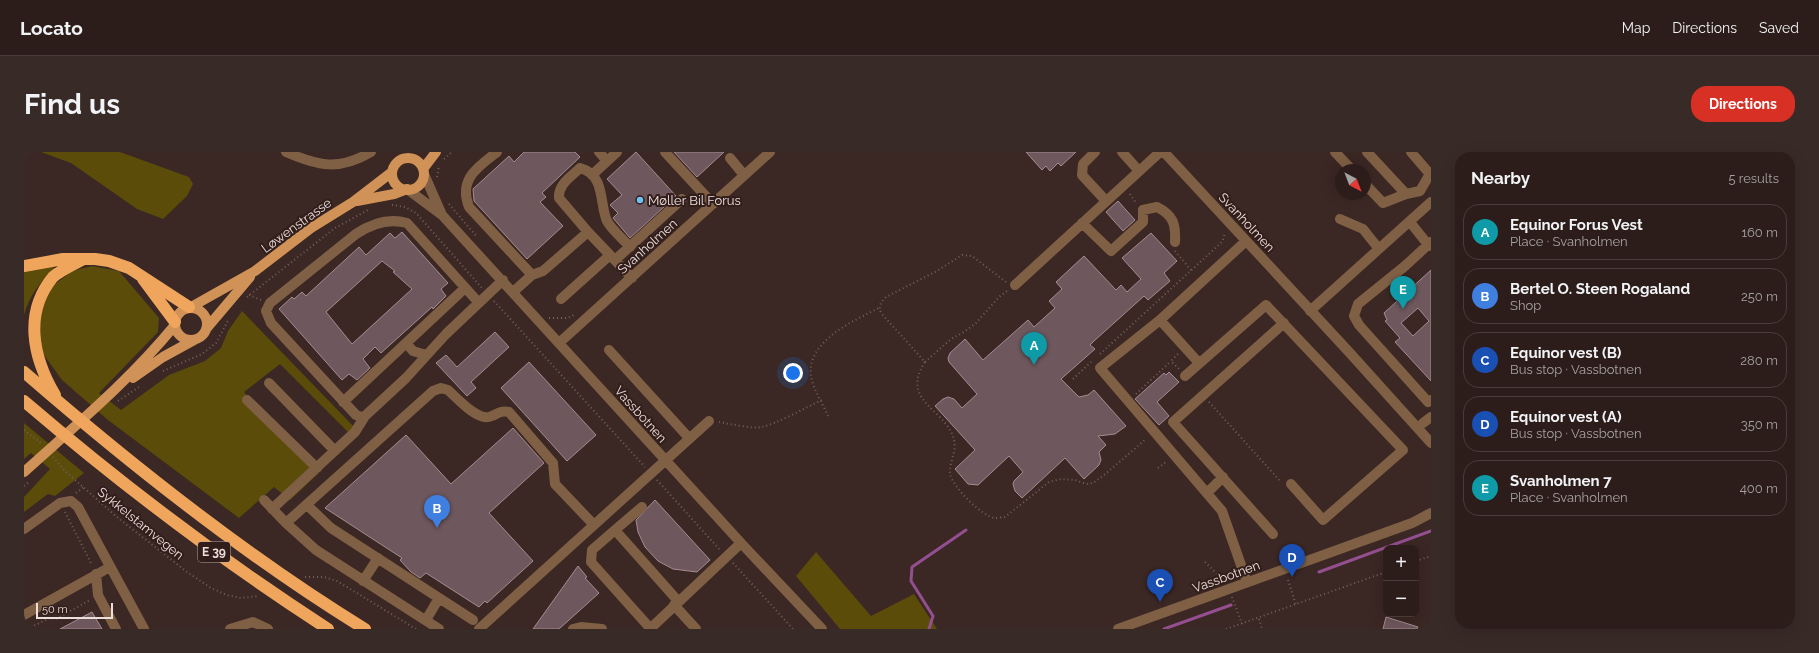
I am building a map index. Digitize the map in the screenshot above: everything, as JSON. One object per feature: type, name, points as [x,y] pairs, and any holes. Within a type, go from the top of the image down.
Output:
[{"type":"highway","points":[[24,266],[62,259],[95,259],[118,263],[190,307]]},
{"type":"highway","name":"E 39","points":[[61,404],[32,350],[28,334],[29,316],[35,298],[45,284],[58,273],[82,259]]},
{"type":"highway","points":[[143,279],[175,323]]},
{"type":"highway","name":"E 39","points":[[24,372],[61,404],[185,504],[308,592],[365,629]]},
{"type":"highway","name":"E 39","points":[[24,401],[104,468],[202,544],[328,629]]},
{"type":"highway","name":"E 39","points":[[24,407],[39,414]]},
{"type":"main road","points":[[416,152],[398,161],[392,172],[396,184],[407,189],[417,187],[423,179],[423,171],[436,152]]},
{"type":"main road","points":[[404,158],[415,160],[423,171]]},
{"type":"main road","name":"Løwenstrasse","points":[[190,307],[255,271],[311,228],[353,202],[392,172]]},
{"type":"main road","name":"Løwenstrasse","points":[[353,202],[394,194],[407,189]]},
{"type":"main road","name":"Løwenstrasse","points":[[206,330],[255,271]]},
{"type":"main road","points":[[24,472],[162,357],[201,336],[206,330],[207,325],[204,315],[196,308],[190,307],[178,314],[175,323],[154,350],[111,398]]},
{"type":"main road","points":[[175,323],[181,337],[194,340]]},
{"type":"street","points":[[286,152],[308,162],[332,166],[358,159],[371,152]]},
{"type":"street","points":[[497,152],[475,169],[469,176],[466,200],[469,207],[532,275]]},
{"type":"street","points":[[599,152],[607,161]]},
{"type":"street","points":[[592,175],[617,152]]},
{"type":"street","points":[[665,152],[713,204]]},
{"type":"street","name":"Svanholmen","points":[[559,343],[770,152]]},
{"type":"street","points":[[1096,152],[1083,164],[1082,175],[1106,201]]},
{"type":"street","points":[[1122,152],[1139,171]]},
{"type":"street","points":[[1015,285],[1160,152]]},
{"type":"street","name":"Svanholmen","points":[[1164,152],[1431,443]]},
{"type":"street","points":[[1335,152],[1346,164]]},
{"type":"street","points":[[1367,152],[1406,194]]},
{"type":"street","points":[[1371,190],[1383,203],[1406,194],[1420,191],[1430,173],[1411,152]]},
{"type":"street","points":[[730,158],[744,175]]},
{"type":"street","points":[[630,247],[607,220],[601,189],[592,175],[586,170],[580,168],[562,184],[558,191],[559,198],[588,232],[632,278]]},
{"type":"street","name":"Vassbotnen","points":[[423,171],[442,215]]},
{"type":"street","name":"Vassbotnen","points":[[407,189],[442,215],[503,280],[741,543],[822,629]]},
{"type":"street","points":[[1310,311],[1431,203],[1420,191]]},
{"type":"street","points":[[561,299],[613,257],[630,247],[682,200]]},
{"type":"street","points":[[1082,223],[1111,251],[1143,222],[1143,210],[1157,207],[1166,212],[1174,220],[1175,242]]},
{"type":"street","points":[[1340,219],[1363,229],[1379,249]]},
{"type":"street","points":[[365,416],[357,417],[271,323],[266,311],[270,304],[356,234],[390,220],[407,224],[479,303]]},
{"type":"street","points":[[1410,222],[1430,244],[1358,304],[1354,316],[1359,325],[1398,370],[1428,402],[1431,400]]},
{"type":"street","points":[[513,292],[532,275],[543,271],[588,232]]},
{"type":"street","points":[[1246,241],[1156,323],[1100,368],[1208,492],[1222,511],[1247,582]]},
{"type":"street","points":[[272,509],[335,451],[359,427],[365,416],[406,378],[446,334],[503,280]]},
{"type":"street","points":[[343,402],[465,288]]},
{"type":"street","points":[[1185,376],[1266,306],[1284,323],[1403,450],[1323,520],[1286,483]]},
{"type":"street","points":[[1156,323],[1199,363]]},
{"type":"street","points":[[1273,534],[1173,422],[1284,323]]},
{"type":"street","points":[[406,343],[413,351],[426,355]]},
{"type":"street","points":[[610,350],[689,438]]},
{"type":"street","points":[[269,383],[335,451]]},
{"type":"street","points":[[286,523],[433,391],[441,388],[448,390],[479,417],[488,417],[501,411],[509,412],[553,463],[555,484],[594,525]]},
{"type":"street","points":[[247,400],[317,468]]},
{"type":"street","points":[[479,629],[709,420]]},
{"type":"street","points":[[1208,492],[1223,477]]},
{"type":"street","points":[[264,500],[286,523],[316,550],[439,629]]},
{"type":"street","points":[[24,529],[60,503],[71,501],[78,507],[144,629]]},
{"type":"street","points":[[307,505],[331,528],[473,620]]},
{"type":"street","points":[[642,507],[592,550],[590,562],[650,629],[741,543]]},
{"type":"street","name":"Vassbotnen","points":[[1118,629],[1412,523],[1431,513]]},
{"type":"street","points":[[615,530],[696,629]]},
{"type":"street","points":[[363,581],[378,558]]},
{"type":"street","points":[[24,615],[110,567]]},
{"type":"street","points":[[96,574],[98,595],[116,629]]},
{"type":"street","points":[[426,620],[439,598]]},
{"type":"street","points":[[230,629],[254,622],[268,629]]},
{"type":"street","points":[[573,629],[581,627],[602,629]]},
{"type":"path","points":[[436,181],[438,167],[452,152]]},
{"type":"path","points":[[1127,190],[1143,210]]},
{"type":"path","points":[[385,206],[392,205],[406,208],[416,213],[793,629]]},
{"type":"path","points":[[245,300],[265,282],[335,228],[371,208]]},
{"type":"path","points":[[1175,242],[1173,250],[1191,270]]},
{"type":"path","points":[[1099,355],[1219,244]]},
{"type":"path","points":[[924,362],[881,313],[880,308],[882,301],[886,297],[937,271],[962,255],[972,256],[1003,281],[1015,285]]},
{"type":"path","points":[[1015,285],[999,297],[976,323],[951,339],[924,362],[917,374],[917,384],[925,402],[950,430],[955,441],[950,474],[963,494],[984,513],[995,518],[1004,517],[1049,482],[1060,478],[1075,480],[1086,484],[1093,483],[1146,439]]},
{"type":"path","points":[[828,416],[811,377],[812,361],[815,354],[832,335],[846,325],[880,308]]},
{"type":"path","points":[[160,373],[187,359],[202,354],[216,343],[232,313]]},
{"type":"path","points":[[1142,315],[1156,323]]},
{"type":"path","points":[[1129,401],[1178,355],[1173,349]]},
{"type":"path","points":[[1073,379],[1093,360]]},
{"type":"path","points":[[1171,361],[1185,376]]},
{"type":"path","points":[[111,398],[140,386]]},
{"type":"path","points":[[1203,395],[1286,483]]},
{"type":"path","points":[[709,420],[735,423],[749,428],[762,427],[822,400]]},
{"type":"path","name":"Sykkelstamvegen","points":[[84,487],[141,538],[187,572]]},
{"type":"path","points":[[60,503],[96,574]]},
{"type":"path","points":[[1419,560],[1431,556]]},
{"type":"path","points":[[1205,562],[1226,582]]},
{"type":"path","points":[[1226,629],[1296,606],[1383,573]]},
{"type":"path","points":[[1288,580],[1296,606]]},
{"type":"path","points":[[27,629],[50,618],[56,619],[98,595]]},
{"type":"path","points":[[1232,596],[1242,624]]},
{"type":"path","points":[[1259,619],[1262,629]]},
{"type":"shaded area","points":[[41,152],[120,152],[189,177],[193,184],[187,196],[163,219],[137,209],[71,163]]},
{"type":"shaded area","points":[[51,265],[55,269],[44,279],[36,290],[29,301],[24,315],[24,271]]},
{"type":"shaded area","points":[[92,266],[119,271],[159,318],[158,332],[99,393],[121,410],[169,375],[205,361],[221,348],[228,331],[242,311],[357,430],[349,433],[280,364],[244,392],[319,473],[290,500],[274,487],[239,518],[108,420],[62,380],[44,355],[38,332],[41,300],[50,288],[72,271]]},
{"type":"shaded area","points":[[24,423],[84,473],[55,496],[48,494],[24,512],[24,497],[50,469],[31,453],[24,459]]},
{"type":"shaded area","points":[[816,552],[871,616],[914,594],[937,629],[840,629],[796,576]]},
{"type":"building","points":[[524,152],[575,152],[580,157],[542,193],[546,197],[540,202],[563,226],[527,259],[474,201],[473,189],[509,156],[514,162]]},
{"type":"building","points":[[636,152],[676,196],[630,238],[613,218],[618,213],[610,205],[622,195],[607,179]]},
{"type":"building","points":[[674,152],[724,152],[697,177]]},
{"type":"building","points":[[1026,152],[1076,152],[1061,166],[1058,163],[1050,171],[1046,166],[1042,170]]},
{"type":"building","points":[[1118,201],[1135,220],[1123,231],[1106,212]]},
{"type":"building","points":[[402,232],[448,283],[441,289],[446,296],[433,309],[432,307],[381,353],[375,347],[363,359],[370,368],[357,380],[349,374],[342,380],[279,309],[292,297],[294,299],[302,292],[306,296],[359,247],[366,255],[390,233],[395,238]],"holes":[[[382,261],[395,271],[393,272],[412,289],[352,344],[326,312]]]},
{"type":"building","points":[[1151,233],[1177,261],[1164,273],[1170,281],[1148,300],[1144,296],[1090,345],[1095,349],[1061,379],[1079,397],[1088,395],[1094,390],[1126,426],[1115,434],[1098,436],[1106,445],[1099,452],[1101,460],[1099,465],[1084,479],[1065,458],[1022,498],[1015,491],[1013,484],[1023,472],[1009,456],[978,485],[968,484],[955,469],[975,450],[935,406],[943,399],[948,397],[954,399],[962,408],[977,394],[949,362],[948,358],[950,353],[965,339],[983,360],[1028,320],[1034,327],[1055,308],[1049,301],[1062,289],[1056,282],[1084,256],[1116,290],[1121,285],[1127,292],[1141,279],[1122,258]]},
{"type":"building","points":[[1431,270],[1431,381],[1395,342],[1400,338],[1385,321],[1387,320],[1384,313]],"holes":[[[1418,308],[1429,321],[1413,336],[1401,323]]]},
{"type":"building","points":[[495,332],[509,347],[471,382],[476,388],[467,396],[436,363],[446,355],[457,367]]},
{"type":"building","points":[[529,362],[596,435],[567,461],[501,388]]},
{"type":"building","points":[[1169,372],[1179,382],[1157,402],[1169,416],[1159,425],[1135,399],[1164,373],[1166,375]]},
{"type":"building","points":[[513,428],[544,463],[489,513],[533,561],[487,603],[485,601],[479,607],[426,573],[420,578],[411,572],[400,560],[402,558],[325,508],[406,435],[451,484]]},
{"type":"building","points":[[655,500],[710,560],[697,572],[673,569],[658,561],[645,547],[638,532],[636,520]]},
{"type":"building","points":[[578,566],[587,577],[585,578],[599,593],[559,629],[533,629]]},
{"type":"building","points":[[92,612],[102,629],[60,629]]},
{"type":"building","points":[[1386,617],[1418,627],[1417,629],[1383,629]]},
{"type":"waterway","points":[[929,629],[933,616],[911,581],[912,567],[966,530]]},
{"type":"waterway","points":[[1319,572],[1431,531]]},
{"type":"waterway","points":[[1164,629],[1231,605]]},
{"type":"place","name":"Møller Bil Forus","points":[[640,200]]},
{"type":"place","name":"Svanholmen 7","points":[[1403,309]]},
{"type":"place","name":"Equinor Forus Vest","points":[[1034,365]]},
{"type":"place","name":"Bertel O. Steen Rogaland","points":[[437,528]]},
{"type":"place","name":"Equinor vest (A)","points":[[1292,577]]},
{"type":"place","name":"Equinor vest (B)","points":[[1160,602]]}]
